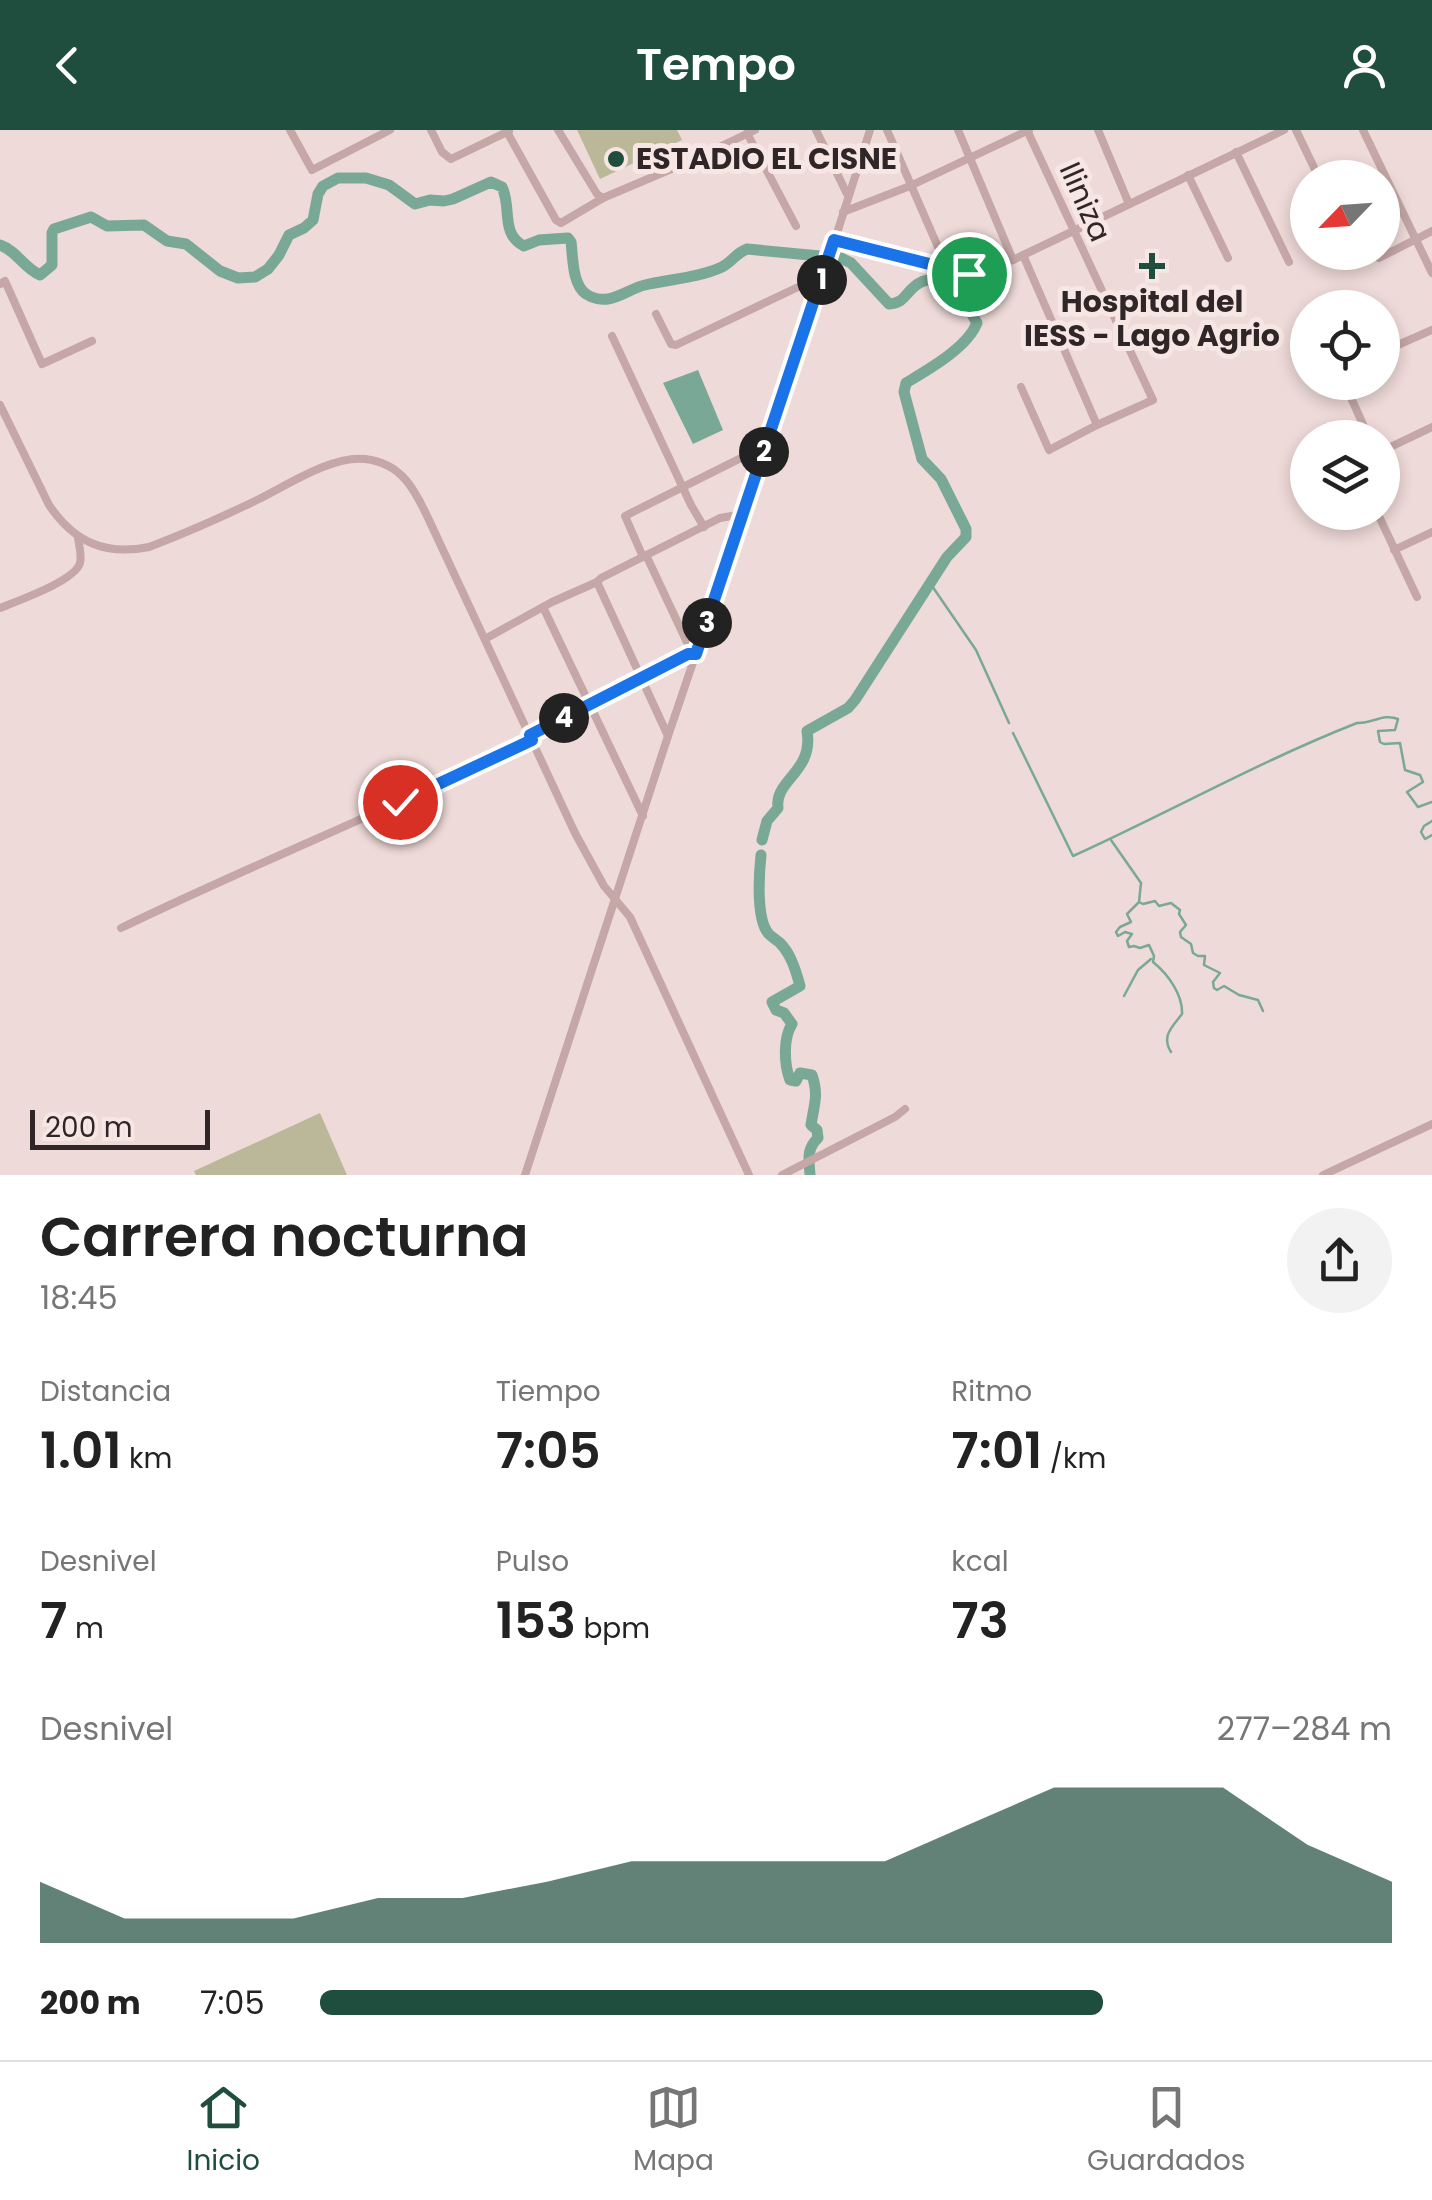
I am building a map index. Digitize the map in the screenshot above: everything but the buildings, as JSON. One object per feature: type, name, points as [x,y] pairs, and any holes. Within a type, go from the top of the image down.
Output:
[{"type":"street","points":[[290,130],[312,170],[390,130]]},
{"type":"street","points":[[359,130],[364,142]]},
{"type":"street","points":[[432,130],[451,159],[509,131],[557,222],[749,131],[796,226]]},
{"type":"street","points":[[558,130],[603,198]]},
{"type":"street","points":[[816,130],[848,196]]},
{"type":"street","points":[[525,1175],[870,130]]},
{"type":"street","points":[[886,130],[943,258],[952,268]]},
{"type":"street","points":[[958,130],[1013,260]]},
{"type":"street","points":[[843,212],[910,186],[1028,130]]},
{"type":"street","name":"Iliniza","points":[[1028,130],[1153,400],[1098,424]]},
{"type":"street","points":[[1098,130],[1129,204]]},
{"type":"street","points":[[833,244],[969,274],[986,270],[1284,130]]},
{"type":"street","points":[[1296,130],[1310,160]]},
{"type":"street","points":[[1364,130],[1432,273]]},
{"type":"street","points":[[1236,152],[1288,262]]},
{"type":"street","points":[[1188,175],[1228,258]]},
{"type":"street","points":[[1400,246],[1432,230]]},
{"type":"street","points":[[1022,388],[1049,450],[1098,424],[1023,255]]},
{"type":"street","points":[[656,314],[671,344],[676,345],[822,279]]},
{"type":"street","points":[[0,284],[5,282],[42,364],[92,342]]},
{"type":"street","points":[[1400,344],[1432,330]]},
{"type":"street","points":[[612,336],[704,526]]},
{"type":"street","points":[[0,404],[60,520],[78,538],[96,546],[136,550],[150,547],[333,463],[364,458],[406,478],[575,834],[604,886],[630,917],[749,1175]]},
{"type":"street","points":[[1400,442],[1432,427]]},
{"type":"street","points":[[694,654],[625,516],[767,445]]},
{"type":"street","points":[[485,639],[720,518],[744,514]]},
{"type":"street","points":[[1385,530],[1418,597]]},
{"type":"street","points":[[1394,550],[1432,532]]},
{"type":"street","points":[[0,608],[75,572],[80,560],[78,538]]},
{"type":"street","points":[[597,582],[668,736]]},
{"type":"street","points":[[543,607],[643,816]]},
{"type":"street","points":[[121,928],[456,777],[694,654]]},
{"type":"street","points":[[782,1175],[905,1110]]},
{"type":"street","points":[[1324,1175],[1432,1124]]},
{"type":"shaded area","name":"ESTADIO EL CISNE","points":[[577,130],[677,130],[682,140],[600,179]]},
{"type":"shaded area","points":[[698,370],[723,430],[693,444],[663,383]]},
{"type":"shaded area","points":[[320,1113],[347,1175],[196,1175],[194,1171]]},
{"type":"waterway","points":[[0,245],[40,275],[52,265],[54,229],[91,217],[107,226],[144,225],[167,241],[186,244],[220,271],[238,278],[255,277],[268,269],[289,235],[313,220],[318,194],[323,186],[338,178],[366,178],[389,185],[415,204],[453,199],[491,182],[502,187],[509,227],[517,241],[524,246],[539,240],[568,238],[578,284],[586,294],[597,298],[613,298],[645,285],[713,271],[747,249],[841,258],[851,263],[889,304],[901,300],[924,281],[934,280],[952,290],[977,323],[956,349],[906,383],[904,392],[922,459],[941,479],[966,529],[966,537],[947,557],[855,700],[807,731],[805,756],[782,790],[762,840]]},
{"type":"waterway","points":[[930,583],[976,650],[1009,723]]},
{"type":"waterway","points":[[1013,733],[1073,856],[1285,754],[1357,723],[1382,718],[1398,719],[1395,730],[1378,731],[1380,742],[1400,743],[1405,770],[1420,775],[1423,782],[1407,792],[1418,807],[1432,802]]},
{"type":"waterway","points":[[1432,821],[1421,832],[1425,839],[1432,835]]},
{"type":"waterway","points":[[1111,840],[1141,883],[1139,902],[1155,901],[1159,906],[1171,903],[1180,910],[1186,925],[1181,937],[1191,944],[1193,953],[1205,956],[1204,965],[1220,973],[1213,982],[1214,988],[1224,986],[1258,1000],[1263,1011]]},
{"type":"waterway","points":[[761,855],[759,896],[764,926],[787,952],[800,986],[772,1002],[792,1024],[785,1051],[790,1080],[796,1081],[800,1073],[812,1075],[814,1082],[811,1125],[818,1138],[810,1151],[810,1175]]},
{"type":"waterway","points":[[1138,903],[1127,914],[1131,922],[1116,932],[1118,936],[1132,934],[1127,941],[1129,947],[1149,945],[1153,962],[1177,992],[1182,1014],[1167,1036],[1171,1052]]},
{"type":"waterway","points":[[1124,996],[1138,970],[1151,959]]},
{"type":"place","name":"ESTADIO EL CISNE","points":[[616,159]]},
{"type":"place","name":"Hospital del IESS - Lago Agrio","points":[[1152,266]]},
{"type":"route","points":[[400,802],[532,740],[530,735],[688,654],[696,654],[834,240],[969,274]]}]
